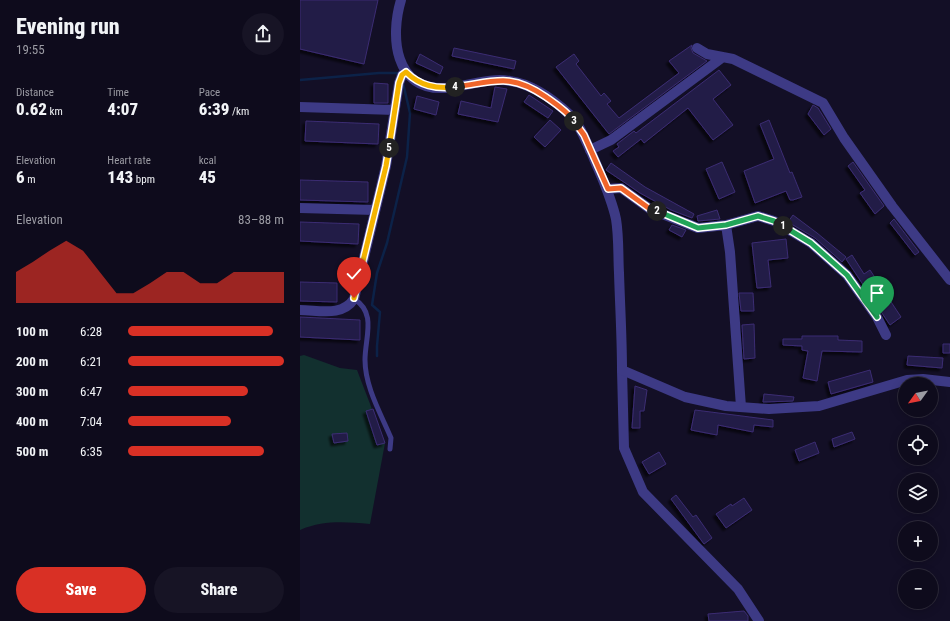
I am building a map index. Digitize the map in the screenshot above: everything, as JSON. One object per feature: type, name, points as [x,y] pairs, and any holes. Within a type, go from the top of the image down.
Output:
[{"type":"street","points":[[300,310],[339,310],[346,308],[354,298],[386,166],[395,110],[403,77],[397,52],[397,24],[401,0]]},
{"type":"street","points":[[697,48],[707,54],[733,59],[823,103],[844,138],[950,280]]},
{"type":"street","points":[[590,150],[611,140],[723,57]]},
{"type":"street","points":[[403,77],[440,88],[492,80],[508,80],[523,84],[542,94],[570,116],[580,128],[608,189],[618,230],[624,448],[643,492],[738,589],[759,621]]},
{"type":"street","points":[[300,107],[395,110]]},
{"type":"street","points":[[608,189],[621,188],[650,209],[698,228],[726,225],[758,216],[774,221],[811,243],[847,275],[877,317],[886,335]]},
{"type":"street","points":[[300,208],[375,210]]},
{"type":"street","points":[[726,225],[730,252],[740,407]]},
{"type":"street","points":[[622,370],[685,397],[726,406],[769,409],[819,406],[907,380],[923,379],[950,382]]},
{"type":"lane","points":[[354,298],[363,304],[368,318],[365,360],[366,373],[391,438],[390,449]]},
{"type":"green space","points":[[304,355],[340,368],[357,370],[385,443],[370,524],[343,522],[326,523],[300,530],[300,356]]},
{"type":"building","points":[[300,0],[378,0],[364,64],[300,49]]},
{"type":"building","points":[[692,45],[691,48],[693,53],[707,61],[609,134],[556,67],[574,54],[579,61],[576,64],[601,96],[604,93],[611,101],[607,104],[619,118],[679,73],[669,61]]},
{"type":"building","points":[[454,48],[516,61],[514,69],[452,56]]},
{"type":"building","points":[[420,54],[443,67],[440,74],[416,63]]},
{"type":"building","points":[[719,70],[731,85],[713,99],[733,125],[713,140],[688,108],[644,143],[641,139],[618,157],[613,151],[619,147],[617,144],[634,131],[636,133]]},
{"type":"building","points":[[374,83],[388,84],[388,103],[374,103]]},
{"type":"building","points":[[495,87],[507,89],[498,122],[458,114],[461,101],[491,108]]},
{"type":"building","points":[[529,95],[553,111],[548,118],[524,102]]},
{"type":"building","points":[[417,96],[439,102],[436,115],[414,109]]},
{"type":"building","points":[[813,105],[818,108],[831,129],[824,135],[808,114]]},
{"type":"building","points":[[550,120],[561,130],[545,147],[534,137]]},
{"type":"building","points":[[769,120],[790,173],[792,172],[802,197],[790,200],[786,191],[755,203],[744,171],[774,159],[760,124]]},
{"type":"building","points":[[306,121],[379,124],[378,144],[305,141]]},
{"type":"building","points":[[722,162],[735,192],[719,199],[706,169]]},
{"type":"building","points":[[853,162],[884,206],[875,214],[860,193],[865,190],[848,166]]},
{"type":"building","points":[[611,163],[645,187],[694,214],[692,218],[671,210],[640,193],[606,170]]},
{"type":"building","points":[[300,180],[368,182],[368,202],[300,200]]},
{"type":"building","points":[[717,210],[720,219],[698,221],[697,216]]},
{"type":"building","points":[[793,215],[846,257],[842,262],[815,238],[788,222]]},
{"type":"building","points":[[894,219],[919,252],[915,255],[890,223]]},
{"type":"building","points":[[300,222],[359,224],[358,244],[300,241]]},
{"type":"building","points":[[672,225],[686,230],[682,237],[669,230]]},
{"type":"building","points":[[786,239],[788,258],[768,260],[771,287],[757,288],[752,243]]},
{"type":"building","points":[[852,255],[864,274],[870,270],[901,317],[890,325],[846,259]]},
{"type":"building","points":[[300,282],[337,283],[337,302],[300,301]]},
{"type":"building","points":[[739,293],[753,293],[754,311],[741,311]]},
{"type":"building","points":[[300,317],[360,320],[360,340],[300,337]]},
{"type":"building","points":[[754,324],[755,358],[744,359],[742,325]]},
{"type":"building","points":[[802,336],[838,336],[838,340],[862,341],[862,352],[822,351],[817,381],[803,378],[808,351],[802,350],[802,346],[783,345],[783,339],[802,339]]},
{"type":"building","points":[[943,344],[950,344],[950,353],[943,353]]},
{"type":"building","points":[[908,356],[943,358],[942,368],[907,365]]},
{"type":"building","points":[[870,370],[873,382],[831,394],[828,382]]},
{"type":"building","points":[[635,386],[647,390],[644,411],[640,411],[640,428],[632,428]]},
{"type":"building","points":[[764,394],[794,397],[793,401],[763,402]]},
{"type":"building","points":[[373,409],[385,443],[377,445],[366,411]]},
{"type":"building","points":[[695,410],[773,420],[773,427],[754,425],[753,432],[718,425],[717,435],[691,430]]},
{"type":"building","points":[[852,432],[855,439],[834,447],[832,439]]},
{"type":"building","points":[[347,433],[348,441],[334,443],[332,434]]},
{"type":"building","points":[[815,442],[819,453],[799,461],[795,450]]},
{"type":"building","points":[[659,452],[666,464],[649,474],[642,462]]},
{"type":"building","points":[[676,495],[693,517],[696,515],[712,538],[704,544],[671,499]]},
{"type":"building","points":[[744,498],[752,510],[726,528],[716,514],[731,504],[732,506]]},
{"type":"building","points":[[744,611],[748,616],[748,621],[709,621],[708,614]]},
{"type":"waterway","points":[[300,80],[379,73],[397,73],[398,75]]},
{"type":"waterway","points":[[377,356],[380,312],[372,305],[377,273],[387,243],[407,157],[410,113],[403,83]]},
{"type":"route","points":[[354,298],[386,166],[399,83],[402,75],[406,72],[418,81],[434,88],[457,87],[492,80],[508,80],[530,87],[551,100],[576,122],[584,135],[608,189],[621,188],[650,209],[698,228],[726,225],[758,216],[774,221],[811,243],[847,275],[877,317]]}]
